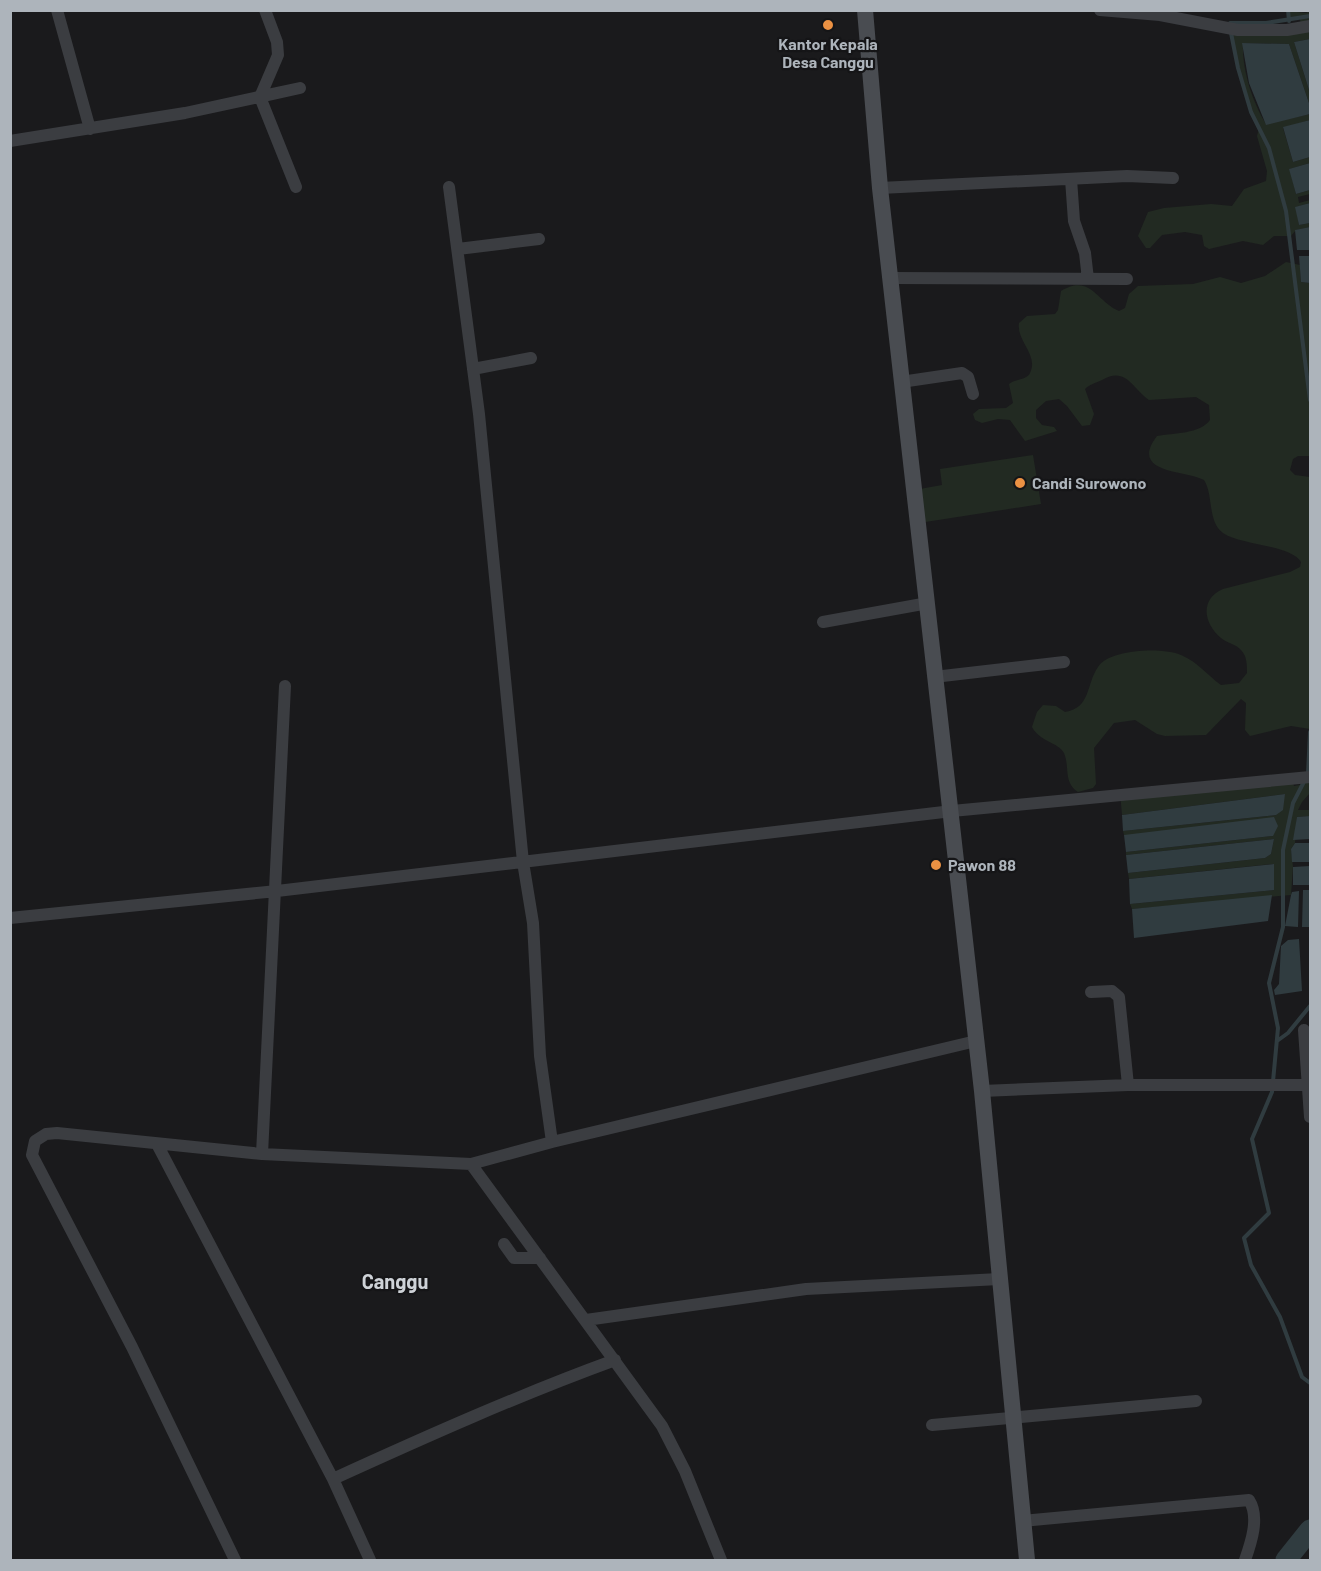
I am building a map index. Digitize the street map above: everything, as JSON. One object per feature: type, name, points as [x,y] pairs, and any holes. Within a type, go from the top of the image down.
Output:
[{"type":"street","points":[[57,10],[90,129]]},
{"type":"street","points":[[265,10],[278,42],[279,55],[260,97],[296,187]]},
{"type":"street","points":[[866,10],[880,188],[928,603],[934,677],[952,811],[982,1091],[1027,1560]]},
{"type":"street","points":[[1100,10],[1160,15],[1233,30],[1287,30],[1311,26]]},
{"type":"street","points":[[10,141],[90,129],[300,88]]},
{"type":"street","points":[[880,188],[1127,176],[1173,178]]},
{"type":"street","points":[[1071,179],[1074,221],[1085,253],[1088,279]]},
{"type":"street","points":[[449,187],[473,369],[523,862],[533,923],[540,1056],[552,1142]]},
{"type":"street","points":[[458,249],[539,239]]},
{"type":"street","points":[[890,278],[1127,279]]},
{"type":"street","points":[[473,369],[531,358]]},
{"type":"street","points":[[901,382],[962,373],[968,377],[973,394]]},
{"type":"street","points":[[824,622],[928,603]]},
{"type":"street","points":[[934,677],[1064,662]]},
{"type":"street","points":[[262,1154],[277,891],[285,686]]},
{"type":"street","points":[[10,918],[277,891],[952,811],[1307,778]]},
{"type":"street","points":[[1091,992],[1112,991],[1119,997],[1128,1085]]},
{"type":"street","points":[[1304,1030],[1311,1118]]},
{"type":"street","points":[[235,1560],[132,1347],[32,1155],[35,1141],[46,1134],[57,1133],[262,1154],[471,1164],[552,1142],[976,1041]]},
{"type":"street","points":[[982,1091],[1128,1085],[1309,1085]]},
{"type":"street","points":[[157,1144],[333,1479],[370,1560]]},
{"type":"street","points":[[471,1164],[662,1426],[685,1472],[721,1560]]},
{"type":"street","points":[[504,1244],[514,1258],[540,1258]]},
{"type":"street","points":[[586,1320],[806,1289],[999,1279]]},
{"type":"street","points":[[333,1479],[488,1410],[615,1360]]},
{"type":"street","points":[[932,1425],[1196,1401]]},
{"type":"street","points":[[1022,1521],[1249,1500],[1254,1513],[1252,1535],[1245,1560]]},
{"type":"shaded area","points":[[1288,11],[1306,13],[1310,11],[1310,39],[1294,42],[1310,93],[1310,106],[1289,44],[1243,43],[1244,64],[1256,105],[1266,124],[1310,114],[1310,120],[1283,128],[1293,162],[1310,157],[1310,163],[1290,169],[1296,194],[1310,190],[1310,194],[1298,197],[1299,203],[1310,200],[1310,203],[1296,207],[1299,225],[1310,223],[1310,227],[1296,230],[1291,236],[1274,236],[1263,245],[1243,241],[1209,249],[1204,246],[1202,235],[1185,232],[1162,235],[1150,248],[1146,248],[1138,236],[1148,212],[1164,208],[1211,204],[1232,206],[1244,189],[1266,181],[1267,171],[1257,136],[1259,128],[1251,112],[1238,68],[1231,29],[1301,27],[1300,19],[1289,21]]},
{"type":"shaded area","points":[[1310,39],[1310,93],[1294,42]]},
{"type":"shaded area","points":[[1242,43],[1289,44],[1310,106],[1310,114],[1266,125],[1249,83]]},
{"type":"shaded area","points":[[1310,120],[1310,157],[1293,162],[1283,127]]},
{"type":"shaded area","points":[[1310,163],[1310,190],[1296,194],[1289,169]]},
{"type":"shaded area","points":[[1310,203],[1310,223],[1299,225],[1295,207]]},
{"type":"shaded area","points":[[1310,227],[1310,250],[1297,250],[1295,230]]},
{"type":"shaded area","points":[[1299,256],[1310,256],[1310,283],[1301,282]]},
{"type":"shaded area","points":[[1286,262],[1300,265],[1301,282],[1310,283],[1310,456],[1298,456],[1293,459],[1290,470],[1295,475],[1310,477],[1310,729],[1291,726],[1250,736],[1245,730],[1246,703],[1241,699],[1206,735],[1165,736],[1157,734],[1135,720],[1114,723],[1094,748],[1096,784],[1093,788],[1078,792],[1070,784],[1064,753],[1058,746],[1035,732],[1032,727],[1037,712],[1043,705],[1056,706],[1065,712],[1073,710],[1084,700],[1094,674],[1104,661],[1113,656],[1137,651],[1173,652],[1187,658],[1221,685],[1239,683],[1247,673],[1246,658],[1239,648],[1221,638],[1210,625],[1207,612],[1210,599],[1223,589],[1290,572],[1300,567],[1301,562],[1287,552],[1223,533],[1215,522],[1204,480],[1163,468],[1150,458],[1150,448],[1157,436],[1200,428],[1210,420],[1209,405],[1196,397],[1149,400],[1128,380],[1123,377],[1110,376],[1085,389],[1094,414],[1090,425],[1082,426],[1059,399],[1046,401],[1036,410],[1036,418],[1042,425],[1054,427],[1057,431],[1025,441],[1010,420],[998,419],[982,423],[975,420],[973,414],[979,409],[1006,408],[1013,403],[1009,384],[1026,377],[1032,366],[1030,354],[1019,330],[1019,323],[1027,316],[1055,314],[1058,310],[1061,291],[1071,286],[1086,287],[1119,311],[1125,308],[1129,294],[1138,286],[1193,284],[1220,277],[1241,283],[1265,276]]},
{"type":"shaded area","points":[[1033,455],[1041,504],[919,523],[914,490],[942,485],[940,469]]},
{"type":"shaded area","points":[[1310,732],[1310,793],[1298,810],[1310,810],[1310,816],[1297,817],[1295,843],[1291,849],[1293,867],[1291,895],[1132,909],[1130,904],[1274,890],[1273,864],[1129,879],[1128,873],[1265,858],[1271,854],[1274,839],[1126,855],[1126,852],[1273,836],[1124,835],[1123,831],[1276,815],[1285,794],[1122,815],[1120,792],[1291,777],[1294,786],[1305,784],[1309,766]]},
{"type":"shaded area","points":[[1285,794],[1283,810],[1276,815],[1123,831],[1122,815]]},
{"type":"shaded area","points":[[1310,816],[1310,839],[1293,840],[1297,817]]},
{"type":"shaded area","points":[[1274,817],[1278,826],[1273,836],[1126,852],[1124,835]]},
{"type":"shaded area","points":[[1274,839],[1271,854],[1265,858],[1128,873],[1126,855]]},
{"type":"shaded area","points":[[1295,843],[1310,843],[1310,862],[1292,862],[1291,849]]},
{"type":"shaded area","points":[[1274,864],[1274,890],[1130,904],[1129,879]]},
{"type":"shaded area","points":[[1310,866],[1310,885],[1293,885],[1293,867]]},
{"type":"shaded area","points":[[1303,890],[1310,890],[1310,927],[1302,927]]},
{"type":"shaded area","points":[[1299,891],[1298,927],[1285,926],[1292,892]]},
{"type":"shaded area","points":[[1272,895],[1268,921],[1134,938],[1132,909]]},
{"type":"shaded area","points":[[1299,939],[1302,991],[1275,995],[1274,990],[1279,984],[1281,946],[1288,940]]},
{"type":"waterway","points":[[1288,10],[1289,21]]},
{"type":"waterway","points":[[1231,25],[1230,23],[1266,23],[1310,16]]},
{"type":"waterway","points":[[1231,33],[1238,68],[1251,112],[1269,148],[1286,211],[1310,400]]},
{"type":"waterway","points":[[1310,732],[1308,774],[1293,803],[1283,850],[1283,927],[1269,983],[1278,1028],[1272,1092],[1252,1139],[1269,1213],[1244,1238],[1251,1265],[1280,1317],[1302,1377],[1310,1383]]},
{"type":"waterway","points":[[1277,1041],[1288,1033],[1310,1006]]},
{"type":"waterway","points":[[1286,1560],[1310,1530]]},
{"type":"place","name":"Kantor Kepala Desa Canggu","points":[[828,25]]},
{"type":"place","name":"Candi Surowono","points":[[1020,483]]},
{"type":"place","name":"Pawon 88","points":[[936,865]]},
{"type":"district","name":"Canggu","points":[[395,1282]]}]
